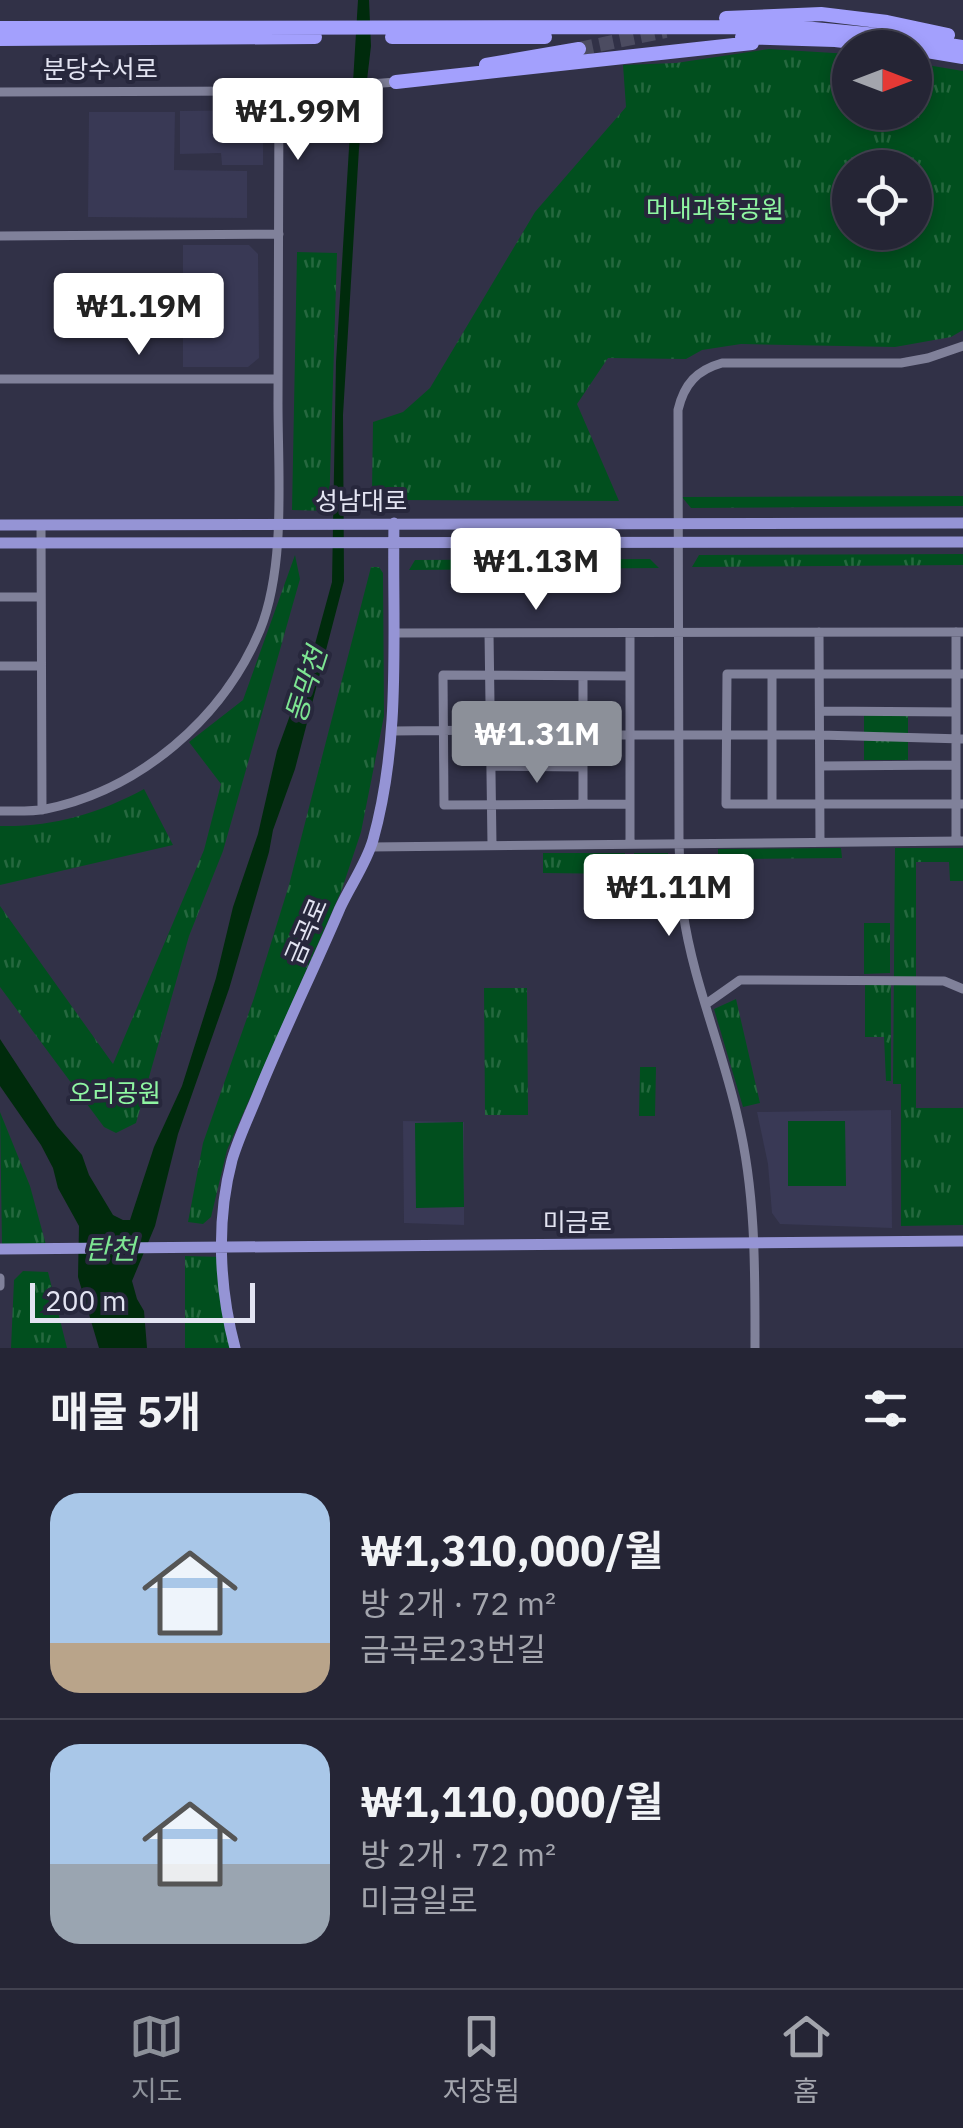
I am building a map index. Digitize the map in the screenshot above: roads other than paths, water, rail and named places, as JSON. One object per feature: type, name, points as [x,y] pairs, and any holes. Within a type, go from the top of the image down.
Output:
[{"type":"highway","points":[[726,18],[820,14],[887,22],[963,38]]},
{"type":"highway","name":"분당수서로","points":[[408,32],[793,27],[898,36],[963,47]]},
{"type":"highway","name":"분당수서로","points":[[0,28],[698,34],[832,40]]},
{"type":"highway","name":"분당수서로","points":[[0,38],[312,32]]},
{"type":"highway","points":[[396,82],[793,39]]},
{"type":"highway","points":[[429,78],[579,49]]},
{"type":"highway","points":[[932,52],[963,58]]},
{"type":"main road","name":"금곡로","points":[[235,1348],[222,1279],[224,1202],[232,1159],[348,888],[371,846],[382,805],[394,731],[394,523]]},
{"type":"main road","name":"성남대로","points":[[0,526],[963,523]]},
{"type":"main road","name":"성남대로","points":[[0,543],[963,542]]},
{"type":"main road","name":"미금로","points":[[0,1249],[963,1242]]},
{"type":"street","name":"분당수서로","points":[[0,92],[279,92],[396,82]]},
{"type":"street","points":[[0,810],[42,810],[91,795],[144,769],[183,738],[214,705],[235,677],[260,631],[278,542],[279,92]]},
{"type":"street","points":[[0,236],[278,234]]},
{"type":"street","points":[[756,1348],[752,1198],[740,1129],[683,910],[678,735],[678,410],[685,389],[700,372],[722,363],[901,363],[963,346]]},
{"type":"street","points":[[0,380],[278,379]]},
{"type":"street","points":[[42,525],[42,810]]},
{"type":"street","points":[[0,597],[40,597]]},
{"type":"street","points":[[630,632],[630,842]]},
{"type":"street","points":[[819,632],[820,842]]},
{"type":"street","points":[[371,846],[959,842],[959,632],[394,633]]},
{"type":"street","points":[[490,633],[492,844]]},
{"type":"street","points":[[0,666],[40,666]]},
{"type":"street","points":[[959,674],[727,674],[726,735],[726,804],[959,804]]},
{"type":"street","points":[[772,674],[772,804]]},
{"type":"street","points":[[630,676],[444,675],[444,805],[630,804]]},
{"type":"street","points":[[583,676],[583,804]]},
{"type":"street","points":[[820,711],[956,712]]},
{"type":"street","points":[[490,714],[583,713]]},
{"type":"street","points":[[394,731],[491,730]]},
{"type":"street","points":[[583,735],[959,739]]},
{"type":"street","points":[[820,766],[956,765]]},
{"type":"street","points":[[491,766],[583,766]]},
{"type":"street","points":[[706,1004],[740,980],[944,981],[963,989]]},
{"type":"street","points":[[0,1278],[0,1286]]},
{"type":"water","points":[[358,0],[369,0],[371,46],[359,148],[343,415],[344,581],[295,769],[273,830],[229,989],[178,1134],[155,1226],[132,1281],[144,1311],[147,1348],[99,1348],[78,1277],[79,1226],[41,1145],[0,1086],[0,1039],[57,1126],[82,1155],[113,1215],[130,1220],[154,1147],[182,1086],[258,834],[277,751],[312,655],[332,582],[336,362]]},
{"type":"tunnel","points":[[579,49],[666,31]]},
{"type":"park label","name":"머내과학공원","points":[[715,209]]},
{"type":"park label","name":"오리공원","points":[[115,1093]]},
{"type":"water label","name":"동막천","points":[[306,685]]},
{"type":"water label","name":"탄천","points":[[110,1249]]}]
